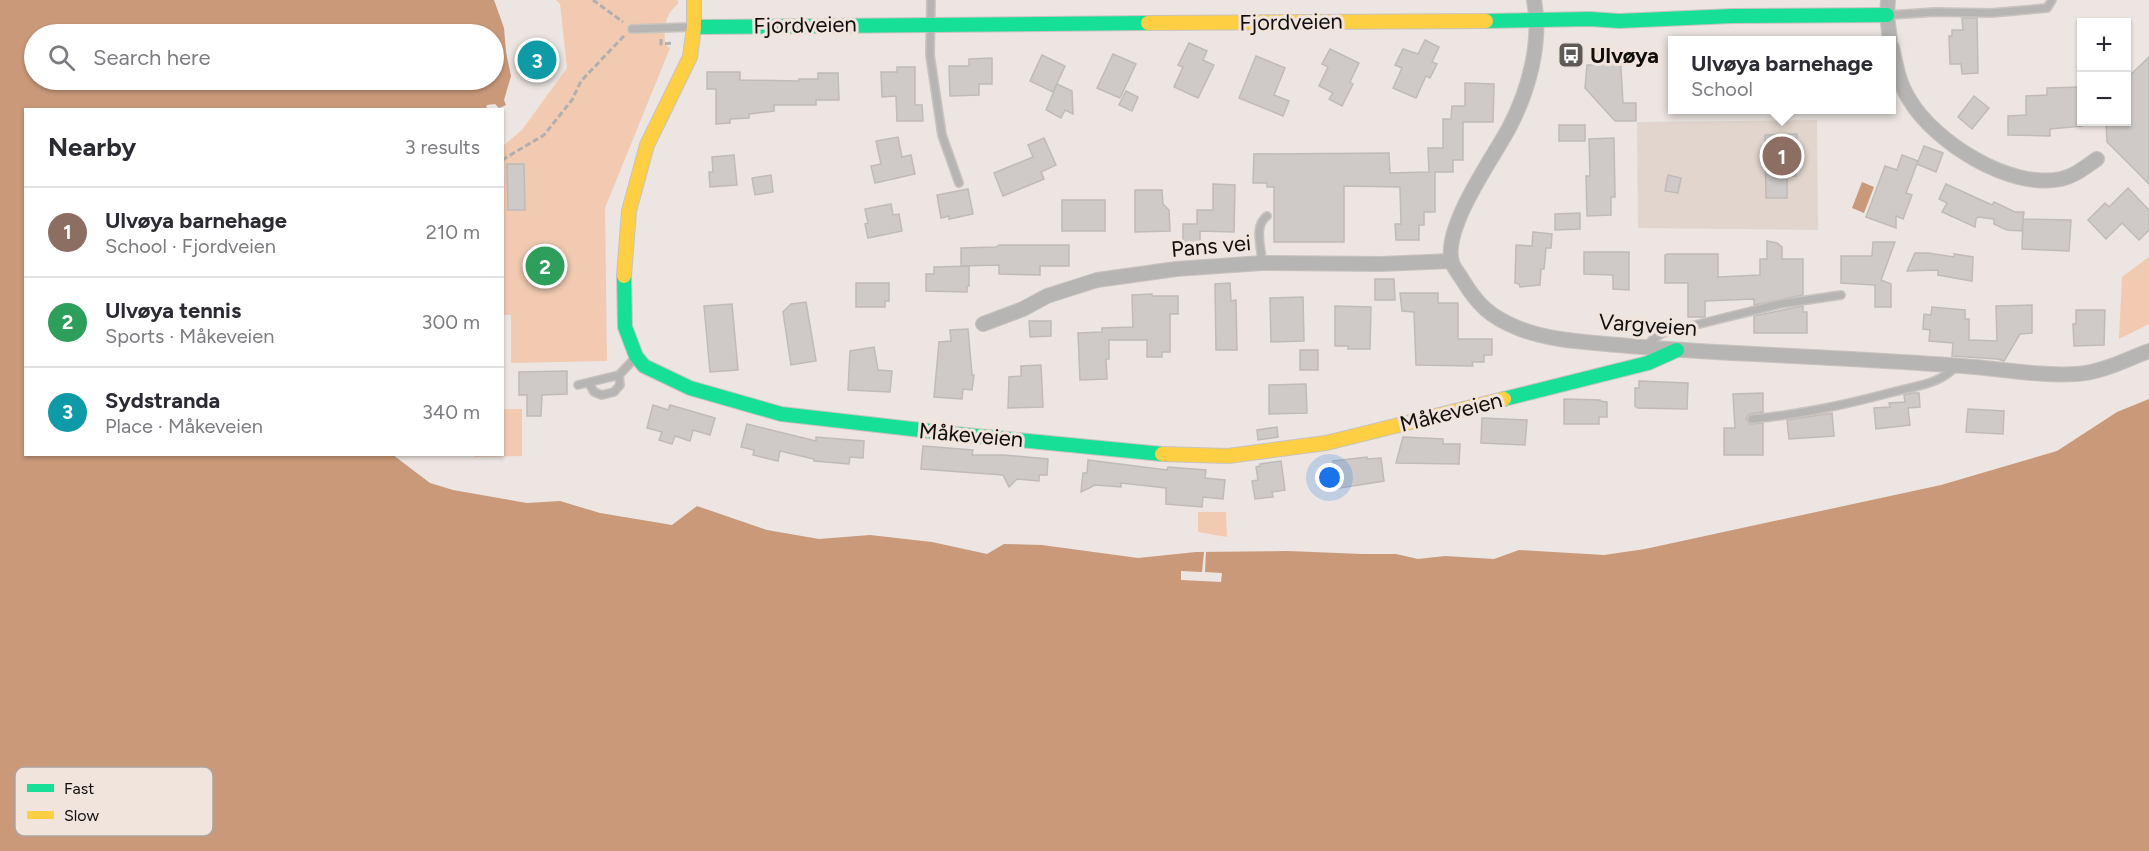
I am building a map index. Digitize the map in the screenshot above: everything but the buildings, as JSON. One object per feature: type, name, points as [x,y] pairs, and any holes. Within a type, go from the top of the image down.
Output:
[{"type":"street","points":[[636,356],[625,327],[624,262],[629,211],[647,145],[690,57],[694,27],[694,0]]},
{"type":"street","points":[[1451,261],[1452,241],[1462,211],[1510,126],[1522,96],[1534,57],[1538,19],[1534,0]]},
{"type":"street","points":[[1888,0],[1890,36]]},
{"type":"street","name":"Fjordveien","points":[[694,27],[1538,19],[1619,21],[1732,16],[1887,15]]},
{"type":"street","points":[[1896,65],[1899,79],[1920,115],[1936,131],[1970,156],[2015,176],[2039,180],[2059,179],[2076,174],[2097,159]]},
{"type":"street","name":"Pans vei","points":[[983,324],[1023,309],[1047,296],[1096,280],[1262,263],[1381,264],[1451,261]]},
{"type":"street","name":"Vargveien","points":[[1451,261],[1473,297],[1486,311],[1521,329],[1564,339],[1677,350],[1956,366],[2045,375],[2080,374],[2149,351]]},
{"type":"street","name":"Måkeveien","points":[[636,356],[644,366],[690,388],[782,414],[1179,456],[1228,456],[1326,443],[1648,363],[1677,350]]},
{"type":"lane","points":[[931,0],[930,54],[942,135],[959,183]]},
{"type":"lane","points":[[1887,15],[1935,12],[2018,12],[2047,8],[2052,0]]},
{"type":"lane","points":[[632,29],[694,27]]},
{"type":"lane","points":[[1262,263],[1259,228],[1267,216]]},
{"type":"lane","points":[[1646,347],[1663,333],[1780,304],[1841,295]]},
{"type":"lane","points":[[578,386],[619,375],[636,356]]},
{"type":"lane","points":[[1752,419],[1803,414],[1848,405],[1934,381],[1949,374],[1956,366]]},
{"type":"lane","points":[[589,383],[594,392],[602,395],[614,392],[620,385],[619,375]]},
{"type":"path","points":[[504,159],[544,135],[572,100],[581,81],[632,29],[593,0]]},
{"type":"shaded area","points":[[0,0],[494,0],[503,24],[24,24],[24,90],[504,90],[504,28],[511,76],[504,100],[506,105],[499,108],[495,104],[487,105],[486,108],[24,108],[24,456],[394,456],[430,483],[453,490],[527,503],[560,501],[600,513],[672,525],[697,506],[767,530],[819,539],[870,535],[932,542],[987,554],[1004,544],[1042,545],[1138,558],[1196,552],[1288,551],[1396,554],[1418,559],[1445,556],[1494,559],[1519,550],[1604,555],[1645,549],[1941,485],[2057,451],[2117,412],[2149,399],[2149,851],[0,851]]},
{"type":"shaded area","points":[[556,0],[678,0],[678,4],[666,22],[665,45],[670,48],[605,208],[607,361],[511,363],[511,315],[504,315],[504,145],[522,130],[567,68],[560,4]]},
{"type":"shaded area","points":[[1817,120],[1818,230],[1638,228],[1637,122]]},
{"type":"shaded area","points":[[1862,182],[1874,187],[1864,213],[1852,208]]},
{"type":"shaded area","points":[[2149,257],[2149,324],[2119,339],[2122,277]]},
{"type":"shaded area","points":[[504,409],[522,409],[522,456],[475,457],[504,456]]},
{"type":"shaded area","points":[[1198,512],[1226,512],[1227,537],[1198,532]]},
{"type":"pier","points":[[1204,552],[1206,552],[1205,572],[1222,573],[1221,582],[1181,580],[1181,571],[1202,572]]},
{"type":"traffic: fast","points":[[1486,21],[1590,19],[1619,21],[1732,16],[1887,15]]},
{"type":"traffic: fast","points":[[694,27],[1148,23]]},
{"type":"traffic: fast","points":[[624,276],[625,327],[636,356],[644,366],[690,388],[781,414],[1162,454]]},
{"type":"traffic: fast","points":[[1504,399],[1648,363],[1677,350]]},
{"type":"traffic: slow","points":[[624,276],[629,211],[647,145],[690,57],[694,27],[694,0]]},
{"type":"traffic: slow","points":[[1148,23],[1486,21]]},
{"type":"traffic: slow","points":[[1162,454],[1228,456],[1326,443],[1504,399]]},
{"type":"place","name":"Ulvøya","points":[[1571,55]]},
{"type":"place","name":"Sydstranda","points":[[537,60]]},
{"type":"place","name":"Ulvøya barnehage","points":[[1782,156]]},
{"type":"place","name":"Ulvøya tennis","points":[[545,266]]}]
